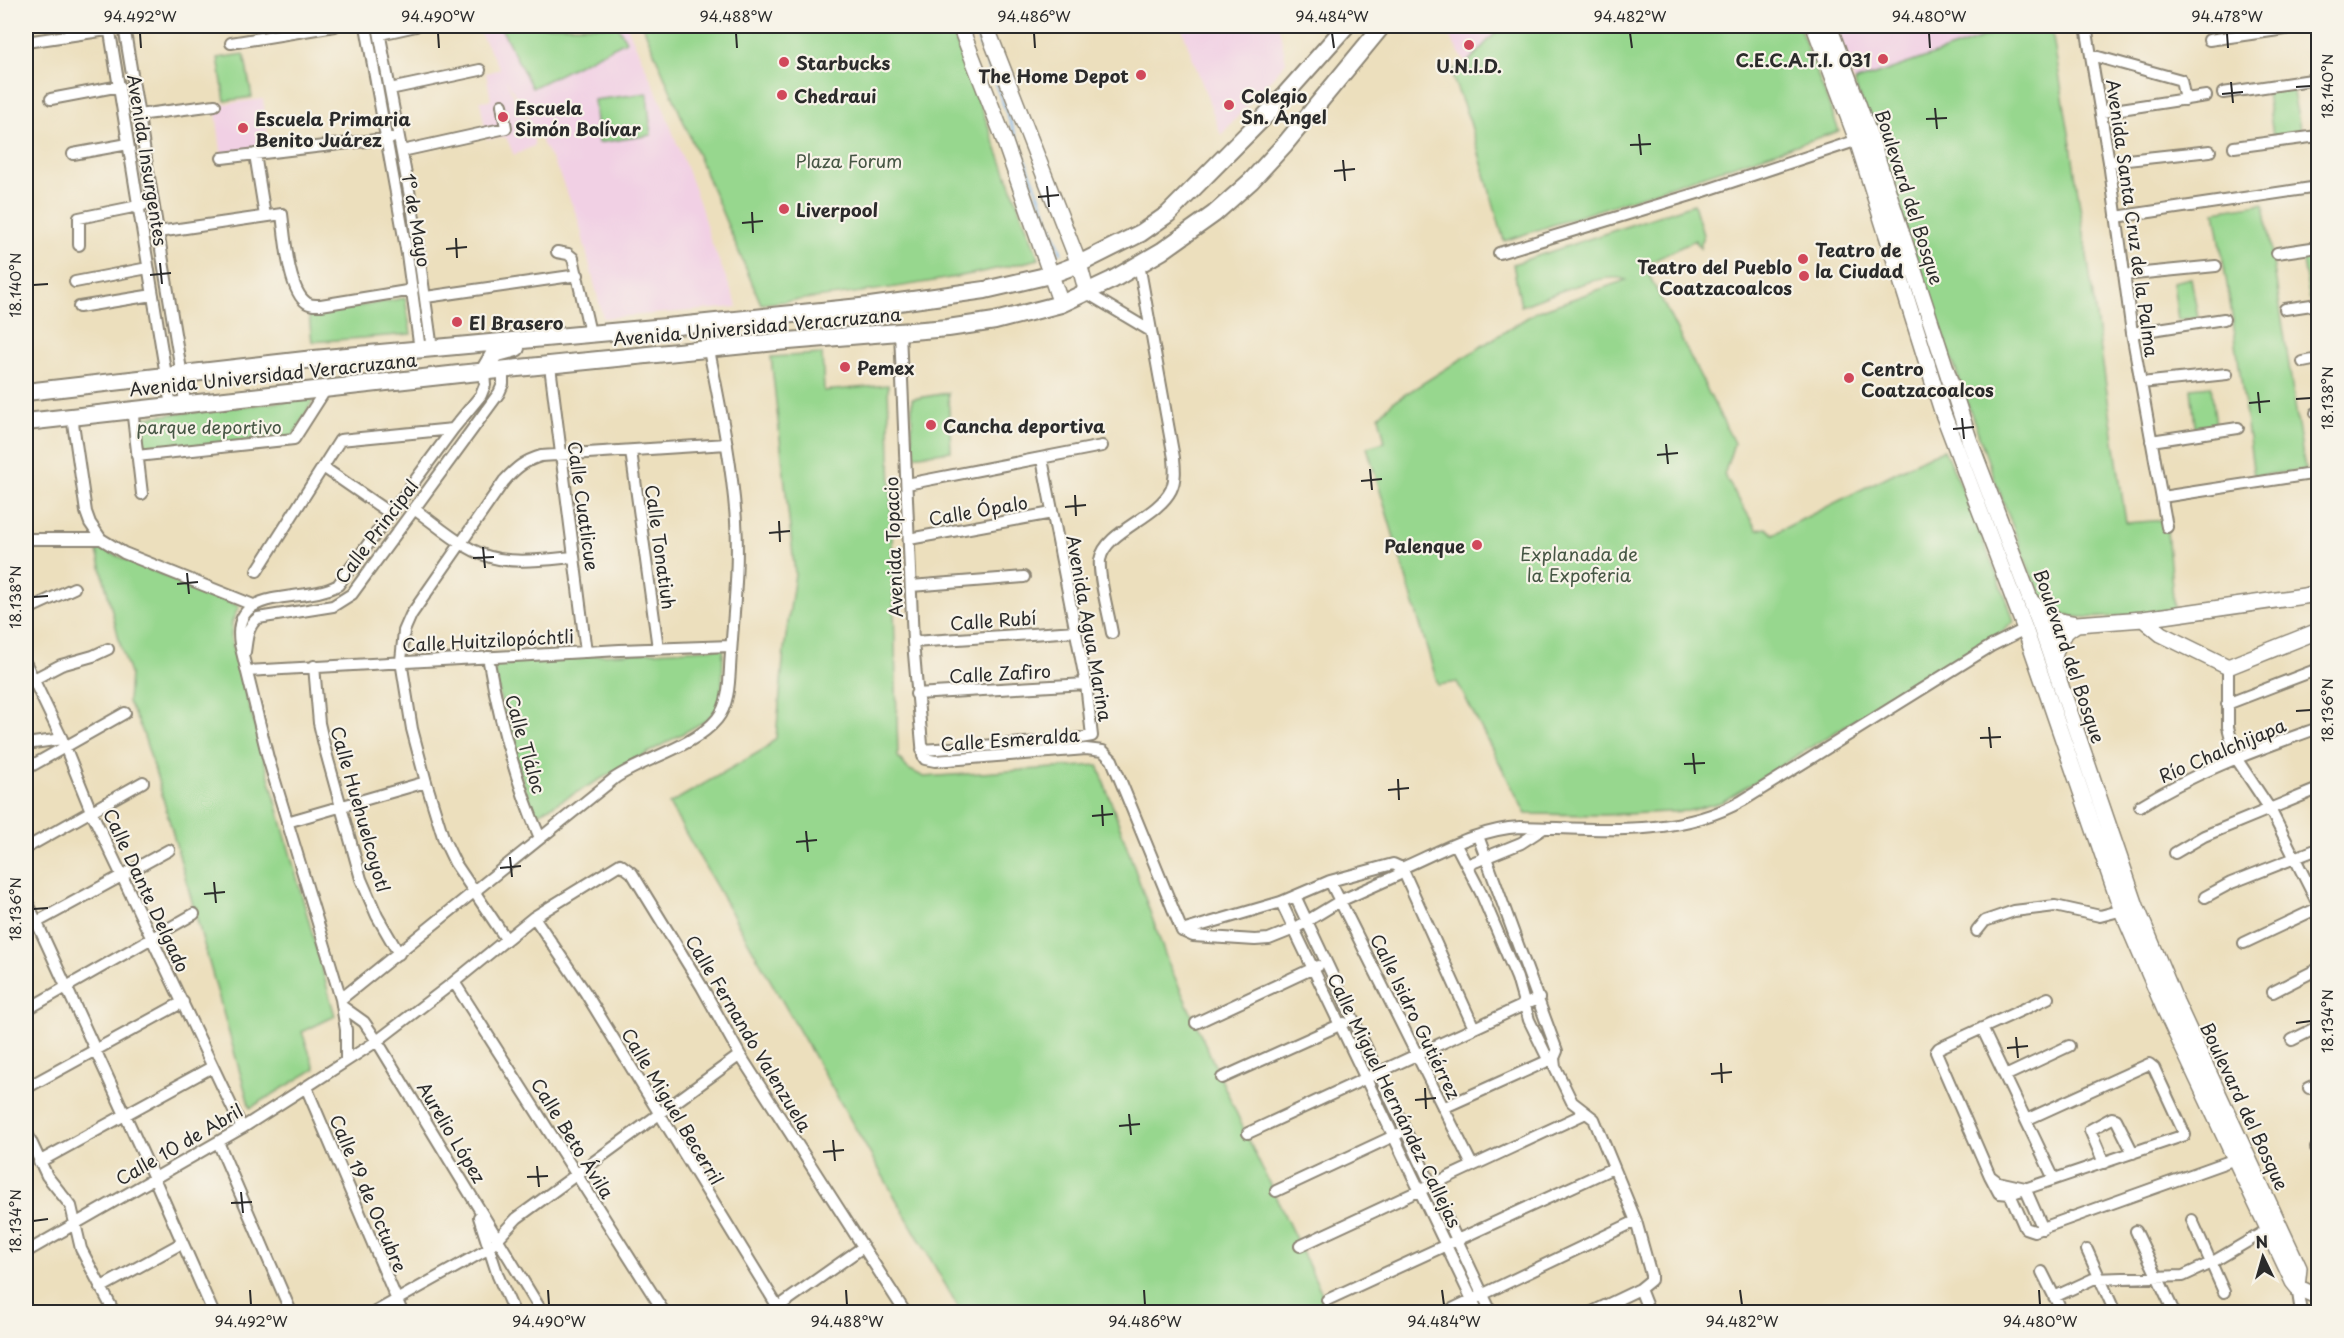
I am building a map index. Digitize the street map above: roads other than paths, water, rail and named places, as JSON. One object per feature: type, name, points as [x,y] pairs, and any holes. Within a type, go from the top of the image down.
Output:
[{"type":"main road","points":[[960,26],[1061,304]]},
{"type":"main road","points":[[986,26],[1079,264],[1087,293]]},
{"type":"main road","name":"Avenida Universidad Veracruzana","points":[[26,392],[314,359],[469,347],[892,303],[985,290],[1050,275],[1079,264],[1141,233],[1168,214],[1274,107],[1346,26]]},
{"type":"main road","name":"Avenida Universidad Veracruzana","points":[[26,422],[132,408],[459,374],[493,366],[550,366],[900,332],[995,321],[1061,304],[1087,293],[1139,264],[1198,226],[1251,182],[1382,26]]},
{"type":"main road","name":"Boulevard del Bosque","points":[[1814,26],[1863,138]]},
{"type":"main road","name":"Boulevard del Bosque","points":[[1829,26],[1930,377],[2030,600],[2053,662],[2103,834]]},
{"type":"main road","points":[[469,347],[493,366],[501,351],[509,348],[561,344],[590,333]]},
{"type":"main road","points":[[459,374],[471,361],[469,347]]},
{"type":"main road","name":"Boulevard del Bosque","points":[[1971,466],[2025,629],[2129,908],[2170,1005],[2273,1226],[2295,1285]]},
{"type":"main road","points":[[2030,600],[2050,619],[2077,624],[2143,620],[2319,594]]},
{"type":"main road","points":[[2169,638],[2164,630],[2164,624],[2173,615]]},
{"type":"main road","points":[[2143,620],[2169,638],[2228,667],[2319,631]]},
{"type":"main road","points":[[2053,662],[2059,639],[2066,630],[2077,624]]},
{"type":"main road","points":[[2295,1285],[2319,1297]]},
{"type":"street","points":[[231,43],[335,26]]},
{"type":"street","name":"1° de Mayo","points":[[366,26],[413,290],[426,349]]},
{"type":"street","points":[[379,30],[416,26]]},
{"type":"street","points":[[2086,26],[2091,55]]},
{"type":"street","points":[[2209,40],[2306,26]]},
{"type":"street","points":[[26,42],[124,27]]},
{"type":"street","name":"Avenida Insurgentes","points":[[124,27],[158,232],[178,405]]},
{"type":"street","name":"Avenida Insurgentes","points":[[109,28],[153,295],[174,376]]},
{"type":"street","name":"1° de Mayo","points":[[379,30],[400,137],[426,297],[426,349]]},
{"type":"street","name":"Avenida Santa Cruz de la Palma","points":[[2167,527],[2132,333],[2109,162],[2091,55],[2181,80],[2185,100]]},
{"type":"street","points":[[390,89],[480,70]]},
{"type":"street","points":[[2223,93],[2319,79]]},
{"type":"street","points":[[51,99],[120,86]]},
{"type":"street","points":[[2101,112],[2206,96]]},
{"type":"street","points":[[138,115],[215,105]]},
{"type":"street","points":[[402,151],[504,129],[507,124],[502,105]]},
{"type":"street","points":[[2234,147],[2319,136]]},
{"type":"street","points":[[222,158],[400,137]]},
{"type":"street","points":[[1499,253],[1701,192],[1863,138]]},
{"type":"street","points":[[73,154],[128,144]]},
{"type":"street","points":[[2109,162],[2210,151]]},
{"type":"street","points":[[255,154],[265,216]]},
{"type":"street","points":[[2116,217],[2319,187]]},
{"type":"street","points":[[79,245],[79,218],[153,204]]},
{"type":"street","points":[[158,232],[282,214],[291,272],[304,302],[321,305],[413,290]]},
{"type":"street","points":[[2277,253],[2319,247]]},
{"type":"street","points":[[557,252],[571,256],[578,275],[590,333]]},
{"type":"street","points":[[1112,633],[1100,566],[1103,551],[1111,540],[1133,526],[1164,500],[1172,489],[1175,476],[1174,458],[1149,330],[1139,264]]},
{"type":"street","points":[[2124,275],[2217,266]]},
{"type":"street","points":[[75,282],[148,268]]},
{"type":"street","points":[[426,297],[578,275]]},
{"type":"street","points":[[1087,293],[1149,330]]},
{"type":"street","points":[[79,307],[153,295]]},
{"type":"street","points":[[2285,309],[2319,304]]},
{"type":"street","points":[[2132,333],[2224,319]]},
{"type":"street","name":"Avenida Topacio","points":[[900,332],[913,642],[923,754]]},
{"type":"street","points":[[377,1041],[364,1022],[342,1003],[540,838],[629,769],[686,742],[711,725],[724,707],[736,593],[737,552],[734,497],[727,444],[709,350]]},
{"type":"street","points":[[2303,362],[2319,359]]},
{"type":"street","name":"Calle Principal","points":[[346,1060],[346,1030],[342,1003],[268,758],[244,658],[239,626],[246,611],[253,605],[264,601],[316,594],[338,585],[453,429],[481,395],[493,366]]},
{"type":"street","name":"Calle Principal","points":[[244,658],[248,630],[252,622],[258,618],[333,606],[352,594],[499,393],[502,384],[493,366]]},
{"type":"street","name":"Calle Cuatlicue","points":[[550,366],[586,651]]},
{"type":"street","points":[[2141,383],[2227,374]]},
{"type":"street","points":[[137,456],[294,439],[326,388]]},
{"type":"street","points":[[132,408],[142,494]]},
{"type":"street","points":[[72,416],[86,512],[90,523],[101,539],[124,553],[253,605]]},
{"type":"street","points":[[2151,441],[2238,428]]},
{"type":"street","points":[[256,571],[340,440],[453,429]]},
{"type":"street","points":[[506,939],[474,893],[444,840],[426,782],[412,729],[401,661],[404,631],[411,615],[461,542],[517,467],[527,460],[541,456],[727,444]]},
{"type":"street","points":[[907,484],[1102,446]]},
{"type":"street","name":"Calle Tonatiuh","points":[[631,451],[658,648]]},
{"type":"street","name":"Avenida Agua Marina","points":[[923,754],[1089,738],[1093,733],[1086,684],[1042,459]]},
{"type":"street","points":[[323,467],[391,514]]},
{"type":"street","points":[[2162,497],[2319,473]]},
{"type":"street","points":[[414,509],[484,555],[514,560],[574,557]]},
{"type":"street","name":"Calle Ópalo","points":[[909,539],[1052,513]]},
{"type":"street","points":[[26,539],[101,539]]},
{"type":"street","points":[[911,586],[1024,577]]},
{"type":"street","points":[[26,610],[74,588]]},
{"type":"street","points":[[1182,931],[1193,936],[1269,939],[1294,929],[1340,901],[1398,875],[1402,868],[1478,836],[1511,828],[1663,827],[1701,819],[1730,808],[1990,646],[2025,629]]},
{"type":"street","name":"Calle Rubí","points":[[913,642],[1076,631]]},
{"type":"street","name":"Calle Huitzilopóchtli","points":[[247,671],[586,651],[731,646]]},
{"type":"street","points":[[34,679],[61,664],[93,656],[108,649]]},
{"type":"street","name":"Calle Tláloc","points":[[488,657],[508,748],[540,838]]},
{"type":"street","name":"Calle Dante Delgado","points":[[26,666],[64,743],[122,876],[242,1128]]},
{"type":"street","name":"Calle Huehuelcoyotl","points":[[314,666],[319,723],[361,879],[377,916],[399,954]]},
{"type":"street","points":[[2228,667],[2228,727],[2236,758],[2270,808],[2319,906],[2244,943]]},
{"type":"street","points":[[2227,704],[2319,669]]},
{"type":"street","name":"Calle Zafiro","points":[[916,694],[1086,684]]},
{"type":"street","points":[[26,769],[64,743],[125,713]]},
{"type":"street","name":"Río Chalchijapa","points":[[2140,806],[2173,786],[2236,758],[2319,728]]},
{"type":"street","points":[[26,744],[64,743]]},
{"type":"street","name":"Calle Esmeralda","points":[[923,754],[935,761],[1103,751],[1112,760],[1182,931]]},
{"type":"street","points":[[26,848],[143,782]]},
{"type":"street","points":[[287,822],[426,782]]},
{"type":"street","points":[[2175,853],[2204,836],[2319,789]]},
{"type":"street","points":[[1467,865],[1533,837],[1544,828]]},
{"type":"street","points":[[1478,836],[1557,1051],[1554,1058],[1556,1067],[1572,1102],[1594,1119],[1636,1221],[1652,1275],[1651,1280],[1640,1289],[1592,1312]]},
{"type":"street","points":[[1456,845],[1517,978],[1534,1033],[1547,1057],[1554,1058]]},
{"type":"street","points":[[2205,897],[2231,883],[2319,849]]},
{"type":"street","points":[[26,928],[169,850]]},
{"type":"street","name":"Calle Fernando Valenzuela","points":[[534,917],[620,864],[632,873],[702,987],[740,1055],[905,1312]]},
{"type":"street","points":[[1182,931],[1281,902],[1330,881],[1393,864],[1402,868],[1474,1028]]},
{"type":"street","name":"Calle Isidro Gutiérrez","points":[[1330,881],[1472,1165]]},
{"type":"street","name":"Calle Miguel Hernández Callejas","points":[[1295,896],[1431,1185],[1452,1243],[1478,1298],[1491,1312]]},
{"type":"street","points":[[26,899],[154,1178],[208,1311]]},
{"type":"street","name":"Calle Miguel Hernández Callejas","points":[[1281,902],[1419,1190],[1452,1243]]},
{"type":"street","points":[[1977,931],[1985,921],[2025,909],[2055,906],[2100,916],[2129,908]]},
{"type":"street","points":[[26,1010],[194,914]]},
{"type":"street","points":[[346,1060],[377,1041],[534,917]]},
{"type":"street","name":"Calle Miguel Becerril","points":[[534,917],[585,992],[777,1311]]},
{"type":"street","points":[[1196,1023],[1326,963]]},
{"type":"street","points":[[2273,992],[2319,969]]},
{"type":"street","name":"Calle Beto Ávila","points":[[454,982],[664,1312]]},
{"type":"street","points":[[1248,1133],[1539,998]]},
{"type":"street","points":[[2026,1120],[2149,1064],[2154,1068],[2185,1135],[2010,1194],[1999,1193],[1936,1052],[1939,1048],[2048,998]]},
{"type":"street","points":[[26,1088],[183,1002]]},
{"type":"street","points":[[1222,1078],[1353,1019]]},
{"type":"street","points":[[2292,1040],[2319,1027]]},
{"type":"street","points":[[1982,1028],[2054,1179]]},
{"type":"street","name":"Aurelio López","points":[[377,1041],[542,1312]]},
{"type":"street","points":[[2005,1076],[2069,1046]]},
{"type":"street","points":[[375,1312],[489,1249],[517,1218],[657,1113],[740,1055]]},
{"type":"street","points":[[1443,1108],[1554,1058]]},
{"type":"street","name":"Calle 10 de Abril","points":[[26,1252],[242,1128],[346,1060]]},
{"type":"street","points":[[39,1162],[212,1066]]},
{"type":"street","name":"Calle 19 de Octubre","points":[[306,1087],[402,1312]]},
{"type":"street","points":[[1300,1246],[1586,1113]]},
{"type":"street","points":[[2104,1163],[2090,1130],[2112,1118],[2116,1119],[2133,1153]]},
{"type":"street","points":[[26,1131],[39,1162],[71,1206],[81,1249],[114,1312]]},
{"type":"street","points":[[1276,1191],[1405,1131]]},
{"type":"street","points":[[218,1142],[291,1312]]},
{"type":"street","points":[[2010,1194],[2025,1228],[2034,1231],[2241,1157]]},
{"type":"street","points":[[1328,1300],[1614,1168]]},
{"type":"street","points":[[1990,1176],[1998,1182],[2025,1188]]},
{"type":"street","points":[[2025,1188],[2043,1228]]},
{"type":"street","points":[[475,1202],[489,1249],[514,1312]]},
{"type":"street","points":[[2192,1220],[2224,1292]]},
{"type":"street","points":[[1446,1312],[1636,1221]]},
{"type":"street","points":[[2054,1297],[2079,1284],[2100,1279],[2183,1276],[2211,1263],[2273,1226]]},
{"type":"street","points":[[2136,1231],[2174,1312]]},
{"type":"street","points":[[100,1288],[182,1243]]},
{"type":"street","points":[[777,1311],[863,1247]]},
{"type":"street","points":[[2086,1250],[2115,1312]]},
{"type":"street","points":[[2042,1272],[2062,1312]]},
{"type":"street","points":[[2295,1285],[2301,1312]]},
{"type":"street","points":[[1640,1289],[1649,1312]]},
{"type":"street","name":"Calle Miguel Hernández Callejas","points":[[1478,1298],[1479,1312]]},
{"type":"street","points":[[1616,1301],[1621,1312]]},
{"type":"street","points":[[26,1308],[28,1312]]},
{"type":"waterway","points":[[973,26],[1061,252]]},
{"type":"place","name":"U.N.I.D.","points":[[1469,45]]},
{"type":"place","name":"C.E.C.A.T.I. 031","points":[[1883,59]]},
{"type":"place","name":"Starbucks","points":[[784,62]]},
{"type":"place","name":"The Home Depot","points":[[1141,75]]},
{"type":"place","name":"Chedraui","points":[[782,95]]},
{"type":"place","name":"Colegio Sn. Ángel","points":[[1229,105]]},
{"type":"place","name":"Escuela Simón Bolívar","points":[[503,117]]},
{"type":"place","name":"Escuela Primaria Benito Juárez","points":[[243,128]]},
{"type":"place","name":"Liverpool","points":[[784,209]]},
{"type":"place","name":"Teatro de la Ciudad","points":[[1803,259]]},
{"type":"place","name":"Teatro del Pueblo Coatzacoalcos","points":[[1804,276]]},
{"type":"place","name":"El Brasero","points":[[457,322]]},
{"type":"place","name":"Pemex","points":[[845,367]]},
{"type":"place","name":"Centro Coatzacoalcos","points":[[1849,378]]},
{"type":"place","name":"Cancha deportiva","points":[[931,425]]},
{"type":"place","name":"Palenque","points":[[1477,545]]},
{"type":"park label","name":"Plaza Forum","points":[[849,160]]},
{"type":"park label","name":"parque deportivo","points":[[209,426]]},
{"type":"park label","name":"Explanada de la Expoferia","points":[[1579,563]]}]
